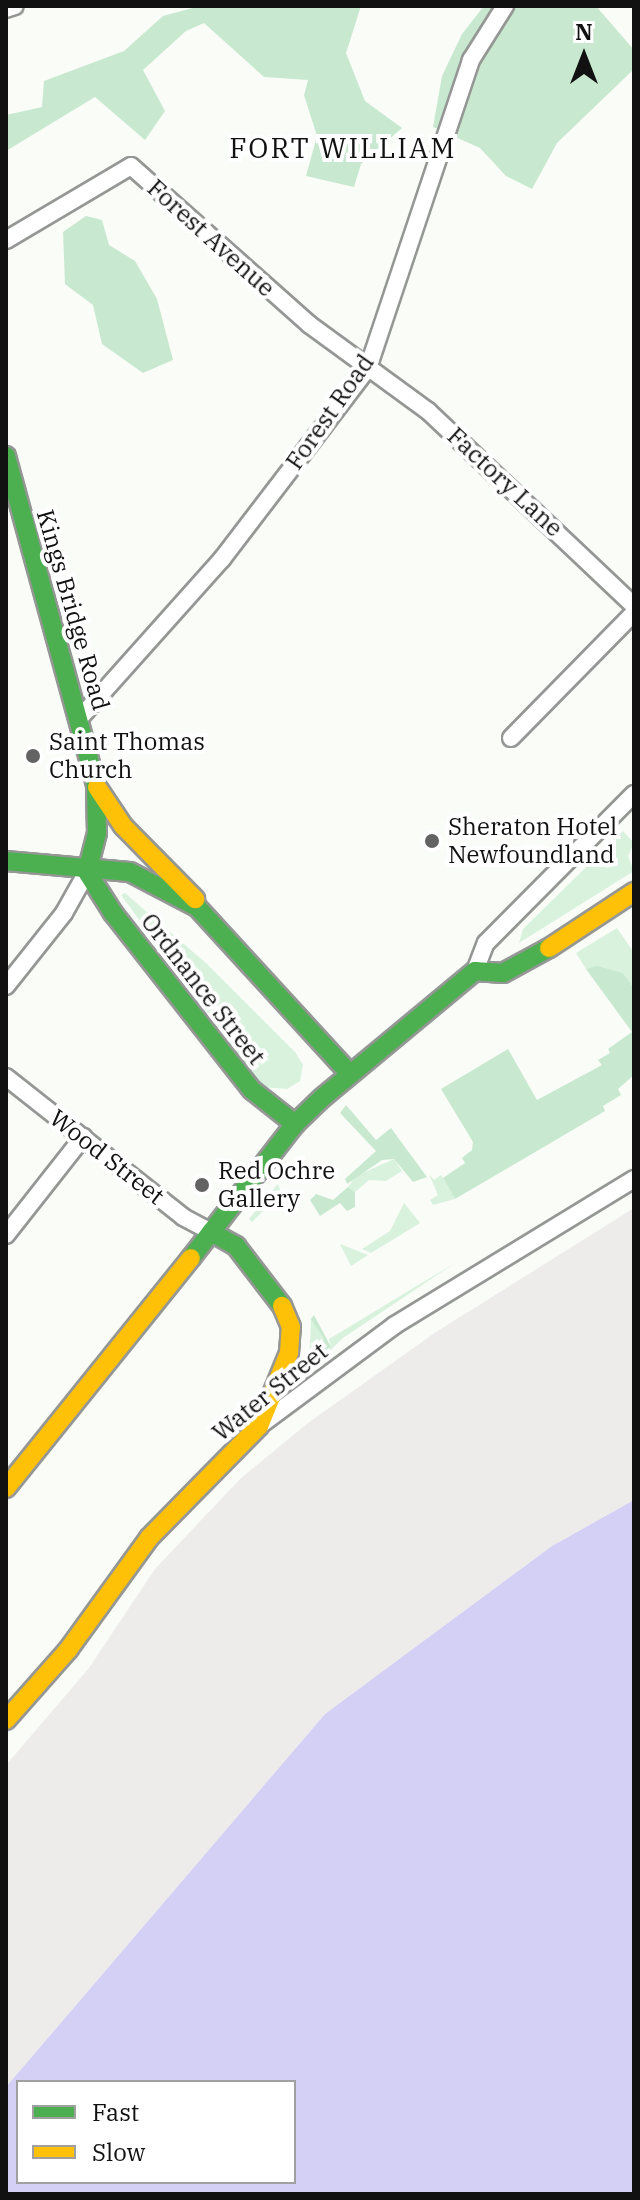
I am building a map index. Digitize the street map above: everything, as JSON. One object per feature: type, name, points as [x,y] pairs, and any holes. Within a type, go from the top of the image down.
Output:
[{"type":"street","points":[[6,9],[15,6]]},
{"type":"street","name":"Forest Road","points":[[78,720],[222,559],[368,368],[403,275],[471,60],[482,34],[505,6]]},
{"type":"street","name":"Forest Avenue","points":[[6,240],[131,166],[203,235],[368,368]]},
{"type":"street","name":"Factory Lane","points":[[368,368],[452,432],[634,606]]},
{"type":"street","name":"Kings Bridge Road","points":[[6,456],[96,785],[97,833],[87,872]]},
{"type":"street","points":[[511,738],[634,613]]},
{"type":"street","points":[[96,785],[136,840],[194,895],[197,907]]},
{"type":"street","points":[[6,1488],[295,1124],[349,1073],[475,971],[486,943],[634,794]]},
{"type":"street","points":[[6,861],[87,872],[130,872],[197,907],[349,1073]]},
{"type":"street","points":[[6,986],[64,913],[87,872]]},
{"type":"street","name":"Ordnance Street","points":[[87,872],[113,913],[252,1090],[295,1124]]},
{"type":"street","points":[[475,971],[503,973],[525,963],[634,892]]},
{"type":"street","name":"Wood Street","points":[[6,1077],[183,1217],[211,1232]]},
{"type":"street","points":[[6,1235],[83,1137]]},
{"type":"street","name":"Water Street","points":[[6,1720],[68,1650],[149,1538],[259,1426],[406,1318],[634,1179]]},
{"type":"street","points":[[211,1232],[236,1246],[283,1307],[291,1327],[289,1353],[259,1426]]},
{"type":"shaded area","points":[[634,1208],[634,1500],[552,1546],[325,1714],[6,2087],[6,1765],[89,1668],[155,1569],[240,1479],[308,1423],[436,1332]]},
{"type":"shaded area","points":[[634,1500],[634,2194],[6,2194],[6,2087],[325,1714],[552,1546]]},
{"type":"green space","points":[[200,6],[361,6],[346,53],[365,101],[402,128],[361,164],[354,187],[306,176],[317,136],[304,95],[308,80],[264,77],[204,23],[186,31],[143,70],[165,111],[145,140],[95,97],[6,151],[6,115],[42,107],[44,81],[124,51],[163,16]]},
{"type":"green space","points":[[484,6],[596,6],[634,50],[634,69],[557,143],[532,189],[506,176],[480,148],[433,127],[442,76],[462,34]]},
{"type":"green space","points":[[86,216],[102,220],[109,245],[135,261],[157,299],[173,360],[143,373],[102,344],[93,305],[65,284],[63,232]]},
{"type":"green space","points":[[623,831],[634,843],[628,856],[634,871],[519,943],[523,929]]},
{"type":"green space","points":[[125,893],[207,964],[295,1052],[303,1065],[300,1081],[287,1089],[263,1087],[121,895]]},
{"type":"green space","points":[[617,928],[634,953],[634,988],[623,973],[586,969],[576,953]]},
{"type":"green space","points":[[597,966],[623,973],[634,988],[634,1075],[618,1089],[621,1095],[603,1106],[605,1111],[455,1199],[443,1178],[465,1163],[462,1158],[472,1150],[473,1142],[441,1089],[508,1049],[537,1100],[602,1065],[598,1060],[610,1053],[608,1049],[632,1032],[586,969]]},
{"type":"green space","points":[[346,1105],[376,1140],[391,1128],[427,1177],[413,1182],[394,1159],[382,1160],[347,1184],[345,1179],[376,1151],[340,1113]]},
{"type":"green space","points":[[394,1159],[402,1171],[386,1181],[369,1180],[355,1192],[348,1187],[356,1176]]},
{"type":"green space","points":[[429,1174],[434,1180],[441,1175],[455,1199],[433,1205],[430,1200],[438,1195]]},
{"type":"green space","points":[[278,1184],[281,1193],[252,1222],[249,1219]]},
{"type":"green space","points":[[348,1187],[355,1192],[355,1207],[347,1211],[340,1203],[320,1216],[310,1200],[316,1194],[333,1200]]},
{"type":"green space","points":[[404,1203],[420,1223],[371,1253],[362,1249],[390,1231]]},
{"type":"green space","points":[[340,1244],[368,1255],[351,1266]]},
{"type":"green space","points":[[455,1263],[343,1338],[315,1365],[331,1347],[329,1339]]},
{"type":"green space","points":[[314,1315],[331,1347],[302,1373],[324,1339],[311,1319]]},
{"type":"green space","points":[[311,1317],[324,1339],[312,1361],[295,1377],[310,1347]]},
{"type":"traffic: fast","points":[[6,456],[96,785],[97,833],[87,872]]},
{"type":"traffic: fast","points":[[6,861],[130,872],[197,907],[349,1073]]},
{"type":"traffic: fast","points":[[87,872],[113,913],[252,1090],[295,1124]]},
{"type":"traffic: fast","points":[[191,1258],[295,1124],[322,1098],[475,971],[503,973],[549,948]]},
{"type":"traffic: fast","points":[[211,1232],[236,1246],[282,1306]]},
{"type":"traffic: slow","points":[[97,787],[123,826],[195,899]]},
{"type":"traffic: slow","points":[[549,948],[634,892]]},
{"type":"traffic: slow","points":[[6,1488],[191,1258]]},
{"type":"traffic: slow","points":[[6,1720],[68,1650],[149,1538],[259,1426],[289,1353],[291,1327],[282,1306]]},
{"type":"place","name":"Saint Thomas Church","points":[[33,756]]},
{"type":"place","name":"Sheraton Hotel Newfoundland","points":[[432,841]]},
{"type":"place","name":"Red Ochre Gallery","points":[[202,1185]]},
{"type":"district","name":"FORT WILLIAM","points":[[343,148]]}]
